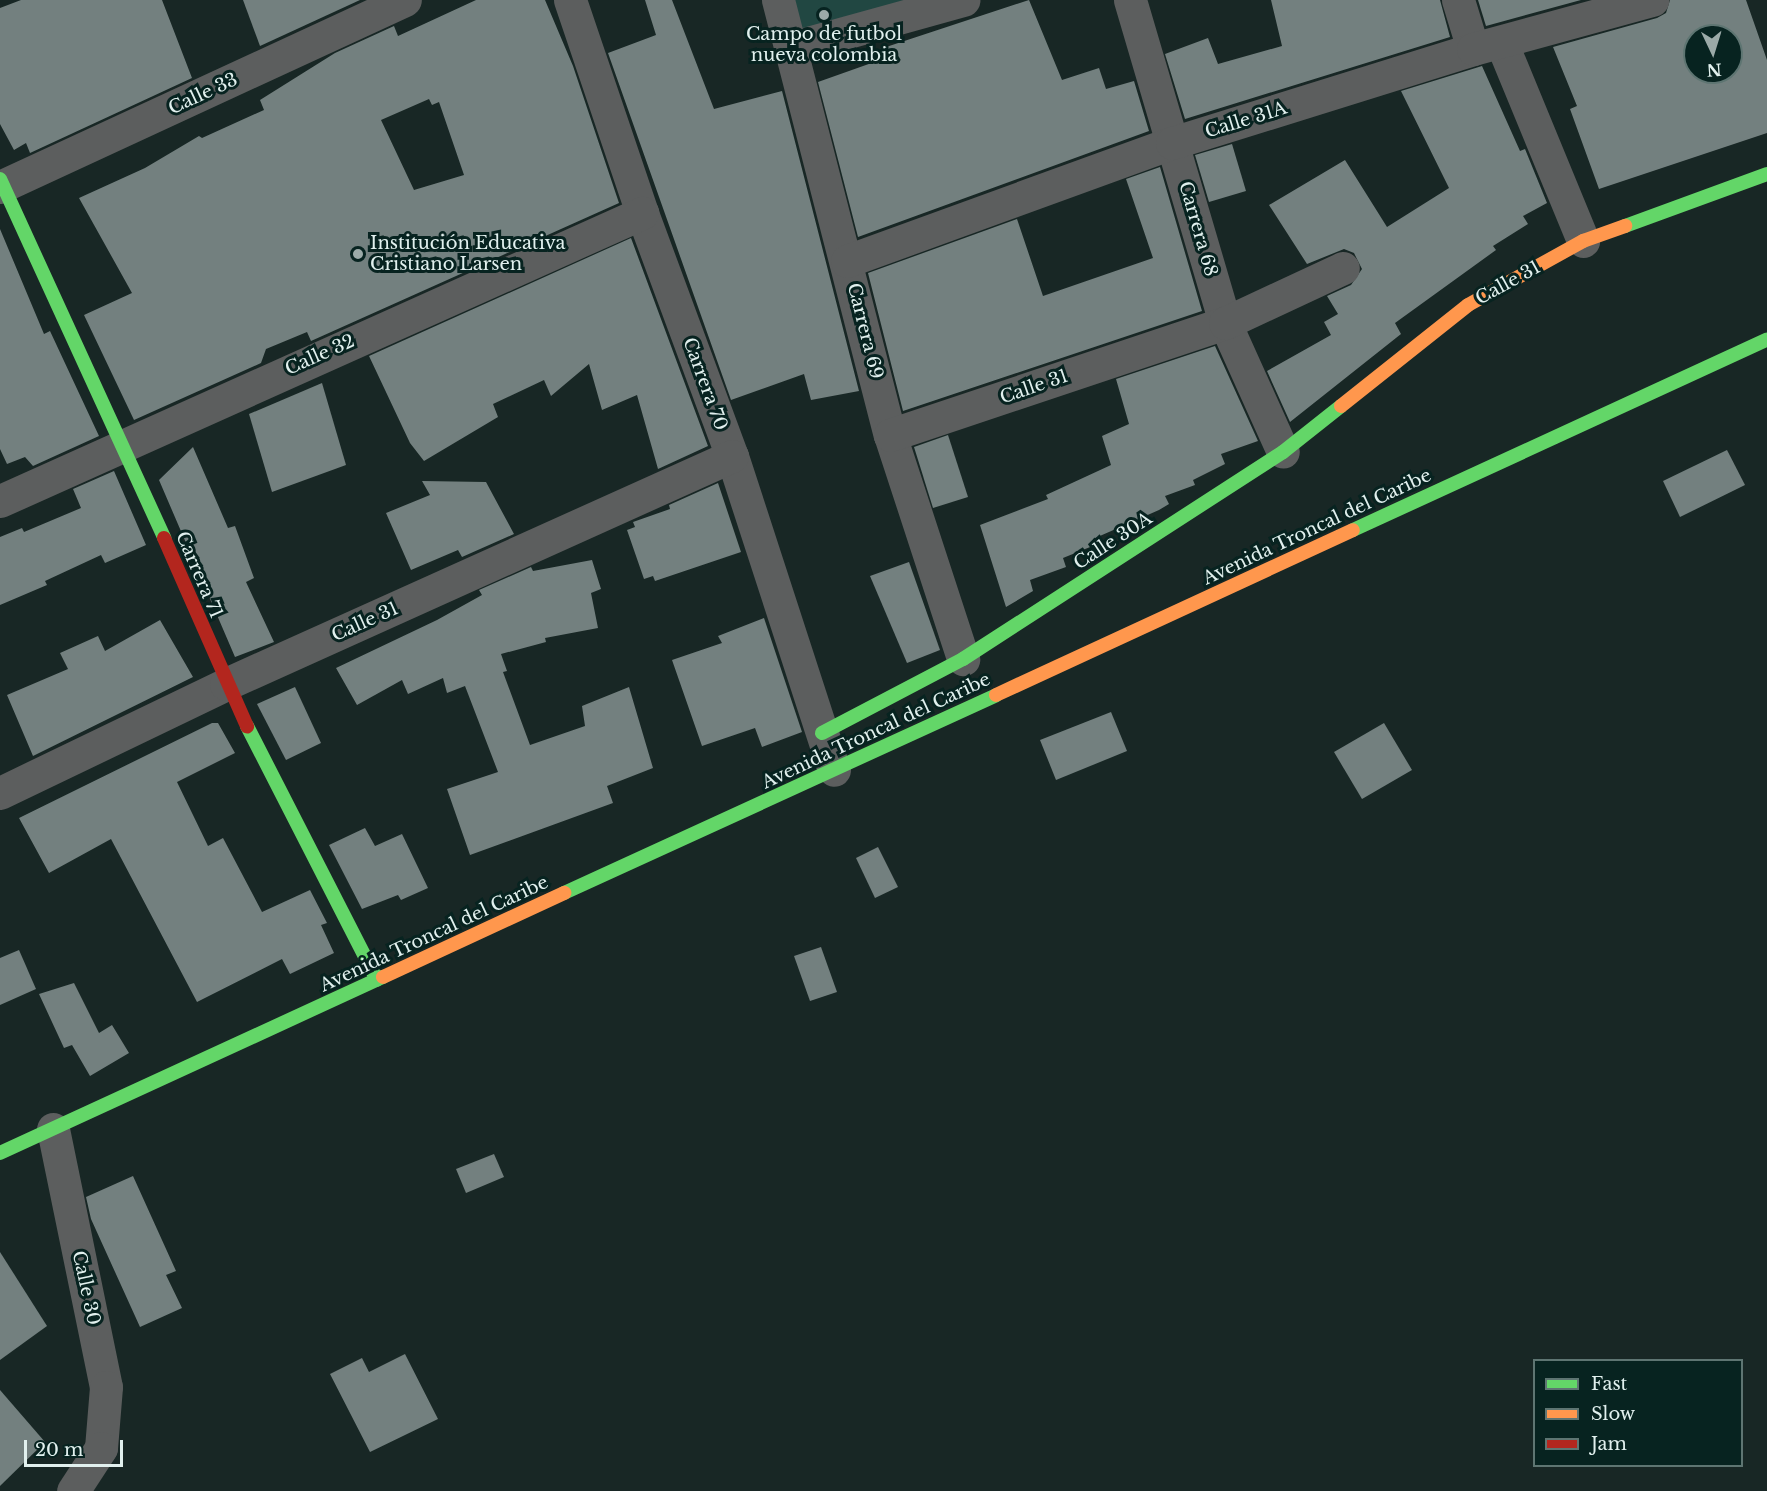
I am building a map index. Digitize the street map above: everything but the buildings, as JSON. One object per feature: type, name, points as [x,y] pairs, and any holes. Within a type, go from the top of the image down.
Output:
[{"type":"main road","name":"Calle 31","points":[[1283,452],[1468,305],[1583,241],[1767,174]]},
{"type":"main road","name":"Carrera 71","points":[[1,184],[123,442],[226,684],[377,980]]},
{"type":"main road","name":"Avenida Troncal del Caribe","points":[[0,1153],[1767,340]]},
{"type":"main road","name":"Calle 30A","points":[[822,733],[963,659],[1283,452]]},
{"type":"street","name":"Calle 33","points":[[1,184],[405,0]]},
{"type":"street","name":"Carrera 70","points":[[570,0],[642,213],[732,456],[834,770]]},
{"type":"street","name":"Carrera 69","points":[[778,0],[890,435],[963,659]]},
{"type":"street","points":[[790,48],[963,0]]},
{"type":"street","name":"Carrera 68","points":[[1130,0],[1225,323],[1283,452]]},
{"type":"street","points":[[1458,0],[1487,47],[1583,241]]},
{"type":"street","name":"Calle 31A","points":[[847,261],[1172,143],[1487,47],[1652,0]]},
{"type":"street","name":"Calle 32","points":[[0,501],[123,442],[642,213]]},
{"type":"street","name":"Calle 31","points":[[890,435],[1225,323],[1343,268]]},
{"type":"street","name":"Calle 31","points":[[0,793],[226,684],[732,456]]},
{"type":"street","name":"Calle 30","points":[[53,1129],[106,1387],[101,1448],[73,1491]]},
{"type":"green space","name":"Campo de futbol nueva colombia","points":[[788,0],[916,0],[796,31]]},
{"type":"traffic: fast","points":[[1625,226],[1767,174]]},
{"type":"traffic: fast","points":[[0,179],[164,538]]},
{"type":"traffic: fast","points":[[1353,530],[1767,340]]},
{"type":"traffic: fast","points":[[822,733],[963,659],[1283,452],[1341,406]]},
{"type":"traffic: fast","points":[[564,893],[996,695]]},
{"type":"traffic: fast","points":[[247,726],[377,980]]},
{"type":"traffic: fast","points":[[0,1153],[383,977]]},
{"type":"traffic: slow","points":[[1341,406],[1468,305],[1583,241],[1625,226]]},
{"type":"traffic: slow","points":[[996,695],[1353,530]]},
{"type":"traffic: slow","points":[[383,977],[564,893]]},
{"type":"traffic: jam","points":[[164,538],[247,726]]},
{"type":"place","name":"Campo de futbol nueva colombia","points":[[824,15]]},
{"type":"place","name":"Institución Educativa Cristiano Larsen","points":[[358,254]]}]
